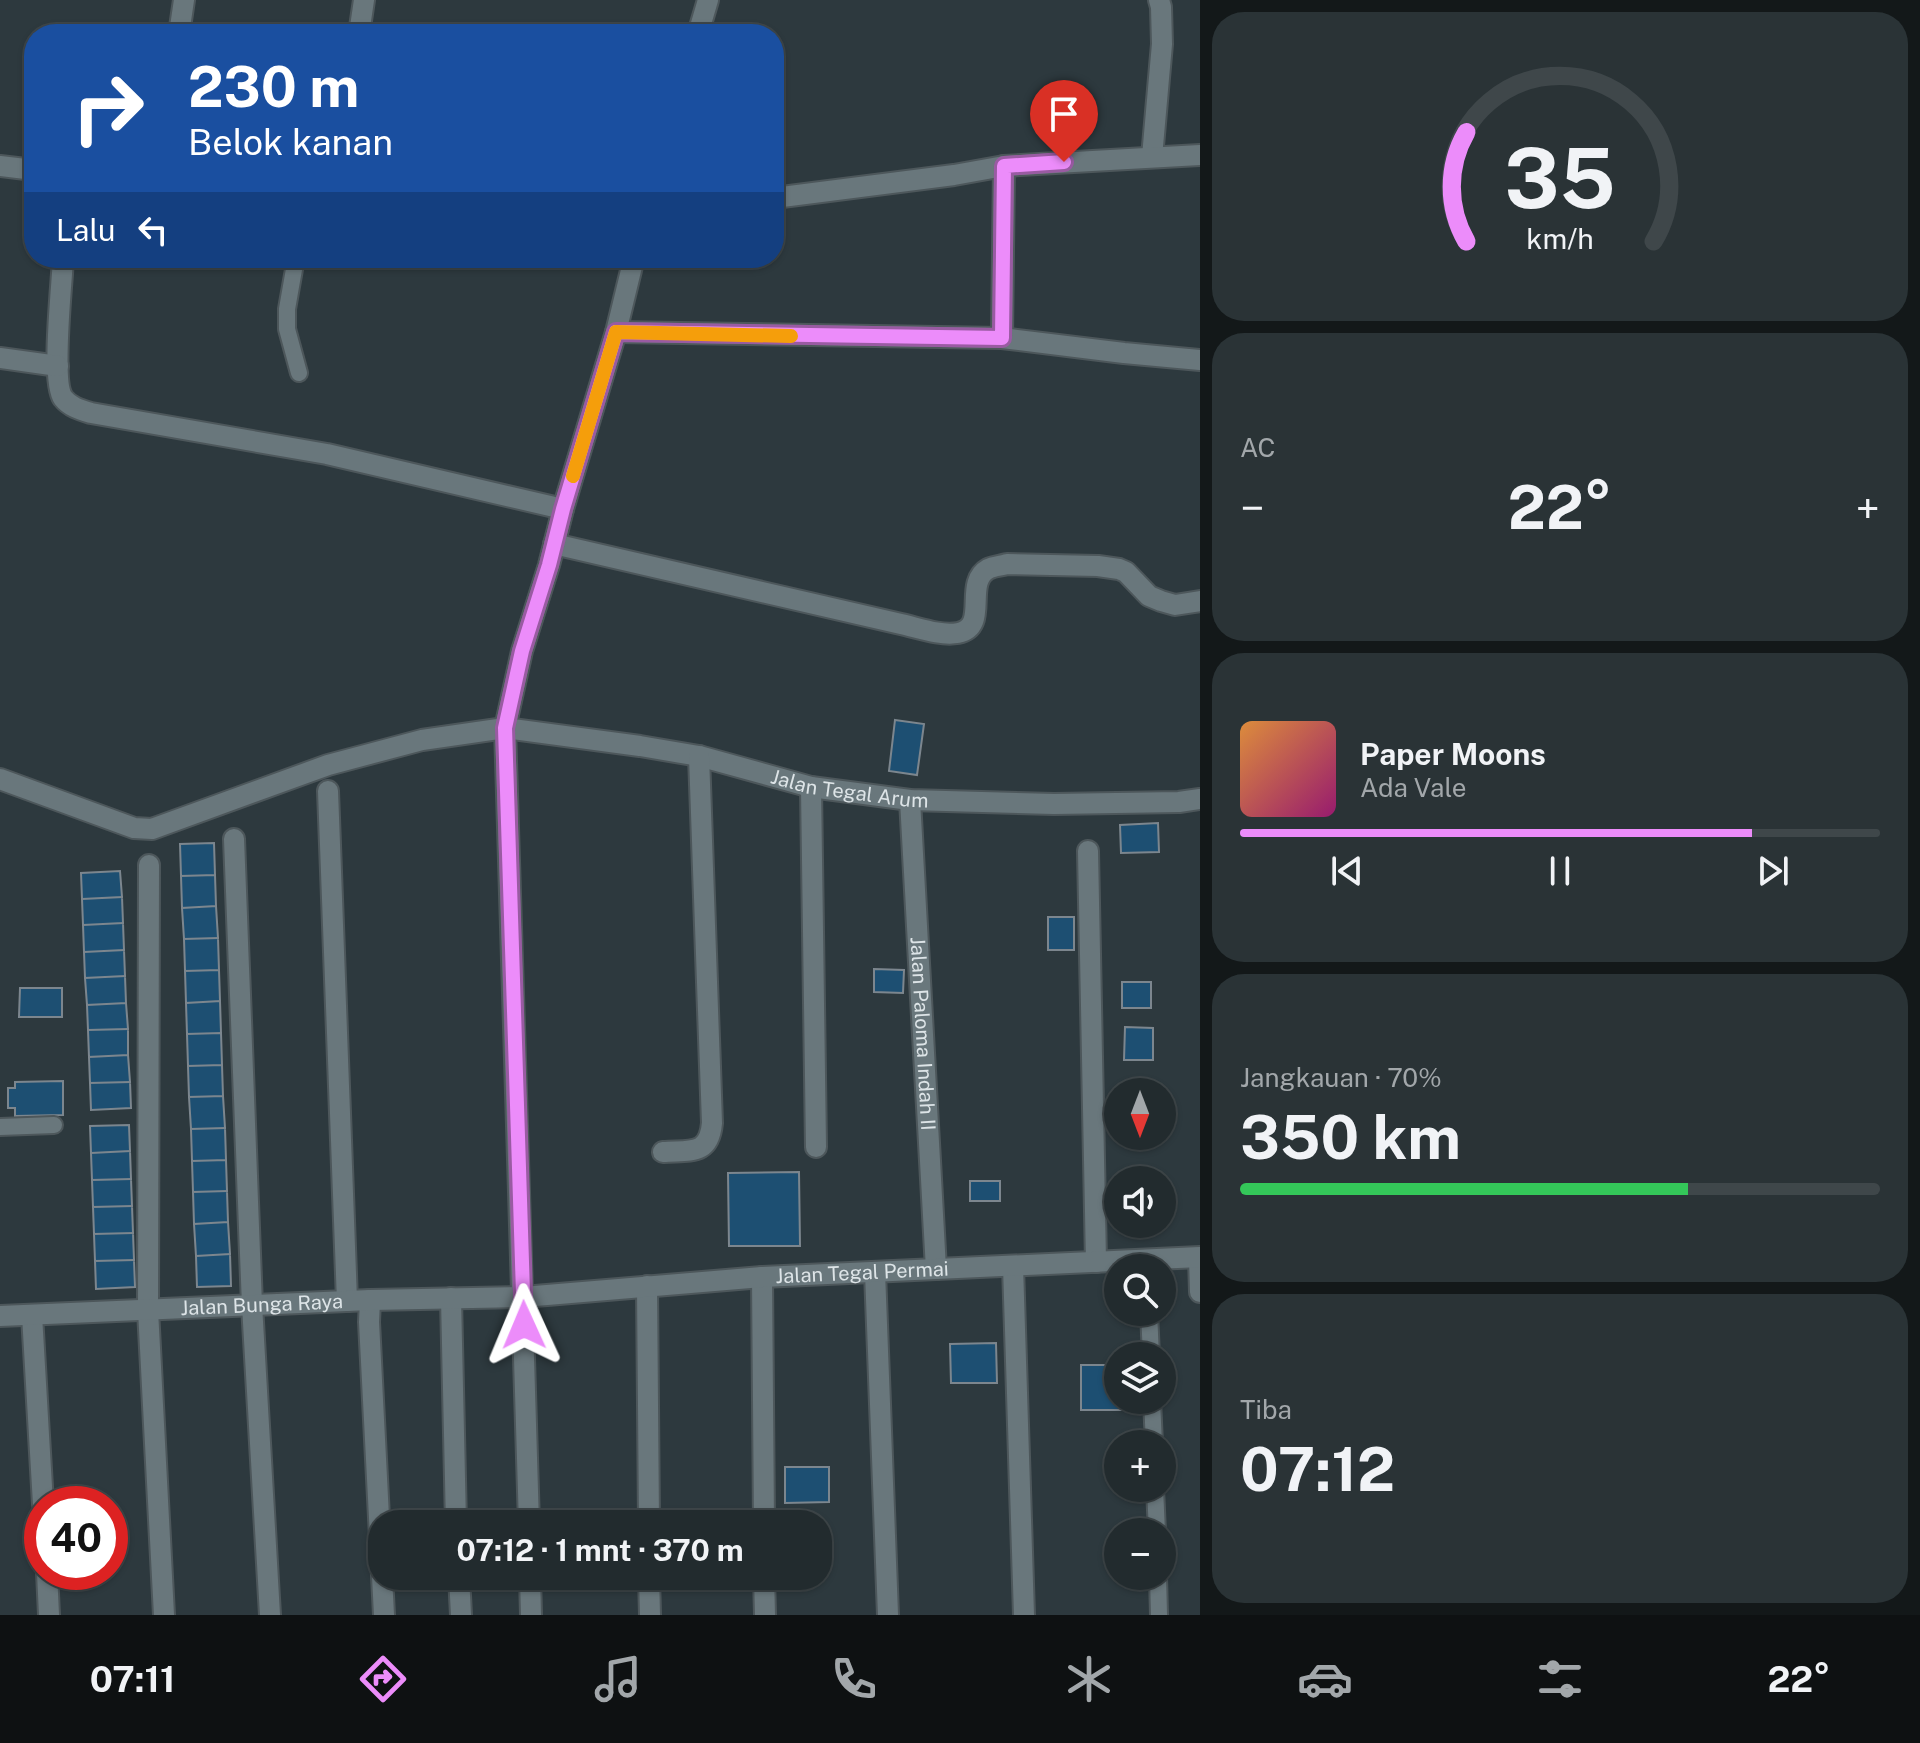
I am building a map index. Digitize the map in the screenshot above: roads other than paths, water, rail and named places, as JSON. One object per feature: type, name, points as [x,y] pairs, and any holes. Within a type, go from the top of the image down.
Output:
[{"type":"street","points":[[180,24],[184,0]]},
{"type":"street","points":[[360,24],[364,0]]},
{"type":"street","points":[[701,24],[708,0]]},
{"type":"street","points":[[1152,157],[1162,44],[1159,0]]},
{"type":"street","points":[[784,197],[1004,166],[1200,155]]},
{"type":"street","points":[[0,166],[24,169]]},
{"type":"street","points":[[1002,338],[1004,166]]},
{"type":"street","points":[[63,268],[59,390],[62,397],[77,409],[327,454],[563,509]]},
{"type":"street","points":[[529,1510],[505,728],[522,651],[616,332],[632,268]]},
{"type":"street","points":[[616,332],[1002,338],[1200,360]]},
{"type":"street","points":[[0,358],[58,366]]},
{"type":"street","points":[[554,544],[946,633],[968,629],[975,616],[976,593],[982,574],[988,569],[1007,564],[1119,569],[1126,572],[1149,596],[1161,601],[1175,605],[1200,601]]},
{"type":"street","name":"Jalan Tegal Arum","points":[[0,779],[134,828],[152,829],[328,765],[422,740],[505,728],[699,756],[811,787],[910,800],[1054,804],[1200,799]]},
{"type":"street","points":[[663,1152],[701,1148],[708,1142],[711,1133],[699,756]]},
{"type":"street","points":[[811,787],[816,1147]]},
{"type":"street","points":[[328,791],[347,1301]]},
{"type":"street","name":"Jalan Paloma Indah II","points":[[910,800],[936,1269]]},
{"type":"street","points":[[234,839],[252,1305],[270,1615]]},
{"type":"street","points":[[1088,851],[1096,1262]]},
{"type":"street","points":[[149,865],[148,1310],[164,1615]]},
{"type":"street","points":[[1199,1258],[1200,1292]]},
{"type":"street","name":"Jalan Tegal Permai","points":[[1176,1261],[1199,1258]]},
{"type":"street","name":"Jalan Tegal Permai","points":[[523,1297],[762,1277],[1104,1262]]},
{"type":"street","points":[[1013,1266],[1024,1615]]},
{"type":"street","points":[[875,1272],[888,1615]]},
{"type":"street","points":[[762,1277],[764,1510]]},
{"type":"street","points":[[647,1286],[649,1510]]},
{"type":"street","name":"Jalan Bunga Raya","points":[[0,1316],[370,1300],[523,1297]]},
{"type":"street","points":[[451,1298],[456,1510]]},
{"type":"street","points":[[370,1300],[384,1615]]},
{"type":"street","points":[[32,1315],[42,1486]]},
{"type":"street","points":[[48,1590],[49,1615]]},
{"type":"street","points":[[460,1590],[461,1615]]},
{"type":"street","points":[[530,1590],[531,1615]]},
{"type":"street","points":[[649,1590],[650,1615]]},
{"type":"street","points":[[764,1590],[765,1615]]},
{"type":"lane","points":[[294,268],[287,329],[299,373]]},
{"type":"lane","points":[[0,1127],[54,1125]]},
{"type":"lane","points":[[1158,1590],[1159,1615]]}]
